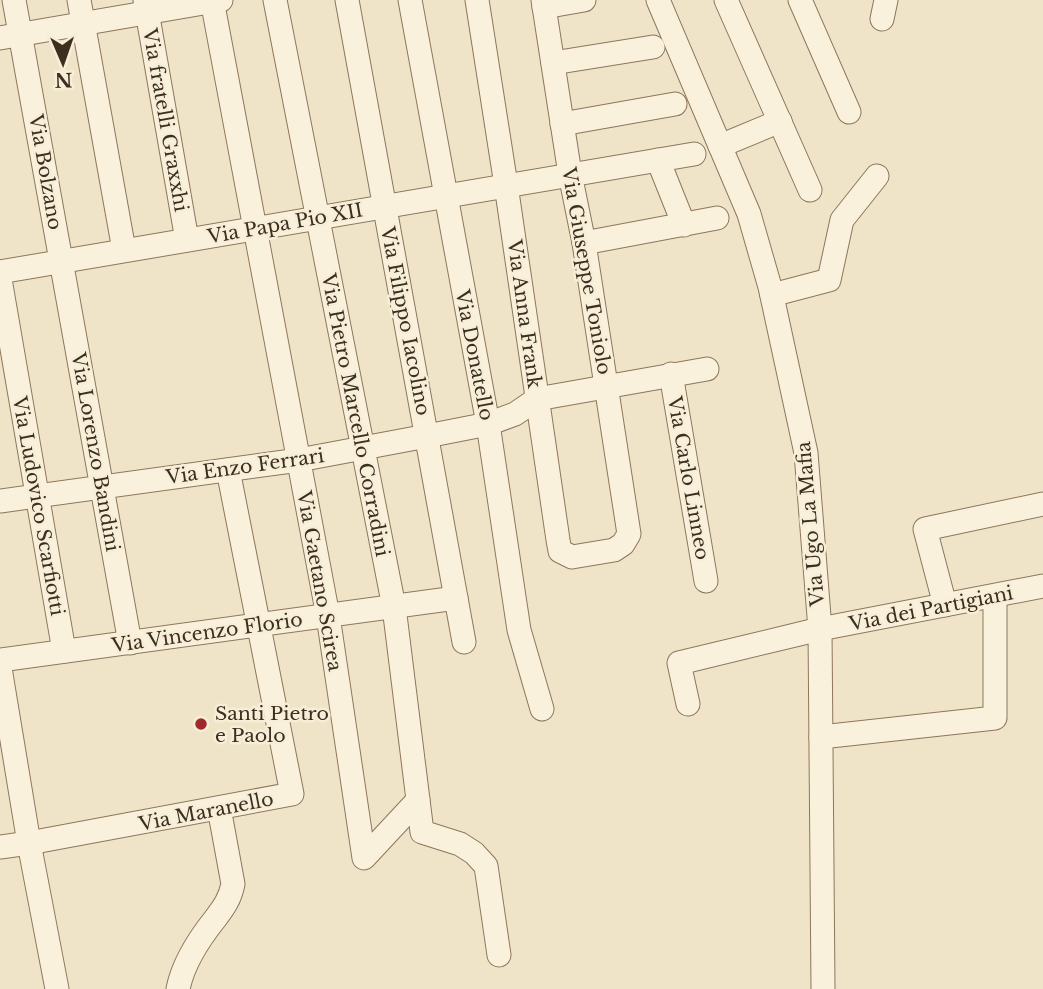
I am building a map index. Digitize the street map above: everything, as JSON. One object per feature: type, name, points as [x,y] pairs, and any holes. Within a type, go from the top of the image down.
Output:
[{"type":"street","name":"Via Bolzano","points":[[14,0],[10,36],[62,261]]},
{"type":"street","points":[[79,0],[124,250]]},
{"type":"street","name":"Via Pietro Marcello Corradini","points":[[275,0],[394,607],[422,832],[460,844],[474,853],[486,866],[499,955]]},
{"type":"street","name":"Via Filippo Iacolino","points":[[347,0],[464,642]]},
{"type":"street","name":"Via Donatello","points":[[410,0],[488,424],[519,630],[542,709]]},
{"type":"street","name":"Via Anna Frank","points":[[477,0],[560,551],[572,557],[614,550],[623,544],[629,534]]},
{"type":"street","name":"Via Giuseppe Toniolo","points":[[584,0],[543,4],[570,174],[584,243],[629,534]]},
{"type":"street","name":"Via Ugo La Mafia","points":[[658,0],[749,214],[772,295],[806,453],[820,629],[823,989]]},
{"type":"street","points":[[726,0],[810,190]]},
{"type":"street","points":[[10,36],[83,23],[146,6],[215,1]]},
{"type":"street","name":"Via Gaetano Scirea","points":[[215,1],[254,228],[328,616],[364,858],[418,800]]},
{"type":"street","points":[[807,2],[849,112]]},
{"type":"street","name":"Via fratelli Graxxhi","points":[[146,6],[187,240]]},
{"type":"street","points":[[553,64],[653,47]]},
{"type":"street","points":[[562,124],[675,104]]},
{"type":"street","points":[[720,146],[780,121]]},
{"type":"street","name":"Via Papa Pio XII","points":[[0,272],[694,154]]},
{"type":"street","points":[[658,160],[684,226]]},
{"type":"street","points":[[772,295],[828,280],[842,220],[877,176]]},
{"type":"street","points":[[584,243],[718,218]]},
{"type":"street","name":"Via Lorenzo Bandini","points":[[62,261],[130,643]]},
{"type":"street","name":"Via Ludovico Scarfiotti","points":[[0,279],[64,652]]},
{"type":"street","points":[[537,398],[707,369]]},
{"type":"street","name":"Via Carlo Linneo","points":[[671,374],[706,581]]},
{"type":"street","name":"Via Enzo Ferrari","points":[[0,501],[299,460],[427,436],[488,424],[515,414],[537,398]]},
{"type":"street","name":"Via Maranello","points":[[0,847],[292,794],[228,470]]},
{"type":"street","points":[[945,605],[925,529],[1043,504]]},
{"type":"street","name":"Via dei Partigiani","points":[[688,704],[679,663],[820,629],[1043,586]]},
{"type":"street","points":[[821,737],[995,718],[995,597]]},
{"type":"street","name":"Via Vincenzo Florio","points":[[0,660],[456,598]]},
{"type":"street","points":[[0,668],[57,989]]},
{"type":"street","points":[[178,989],[181,975],[198,943],[225,907],[233,884],[219,808]]},
{"type":"place","name":"Santi Pietro e Paolo","points":[[201,724]]}]
